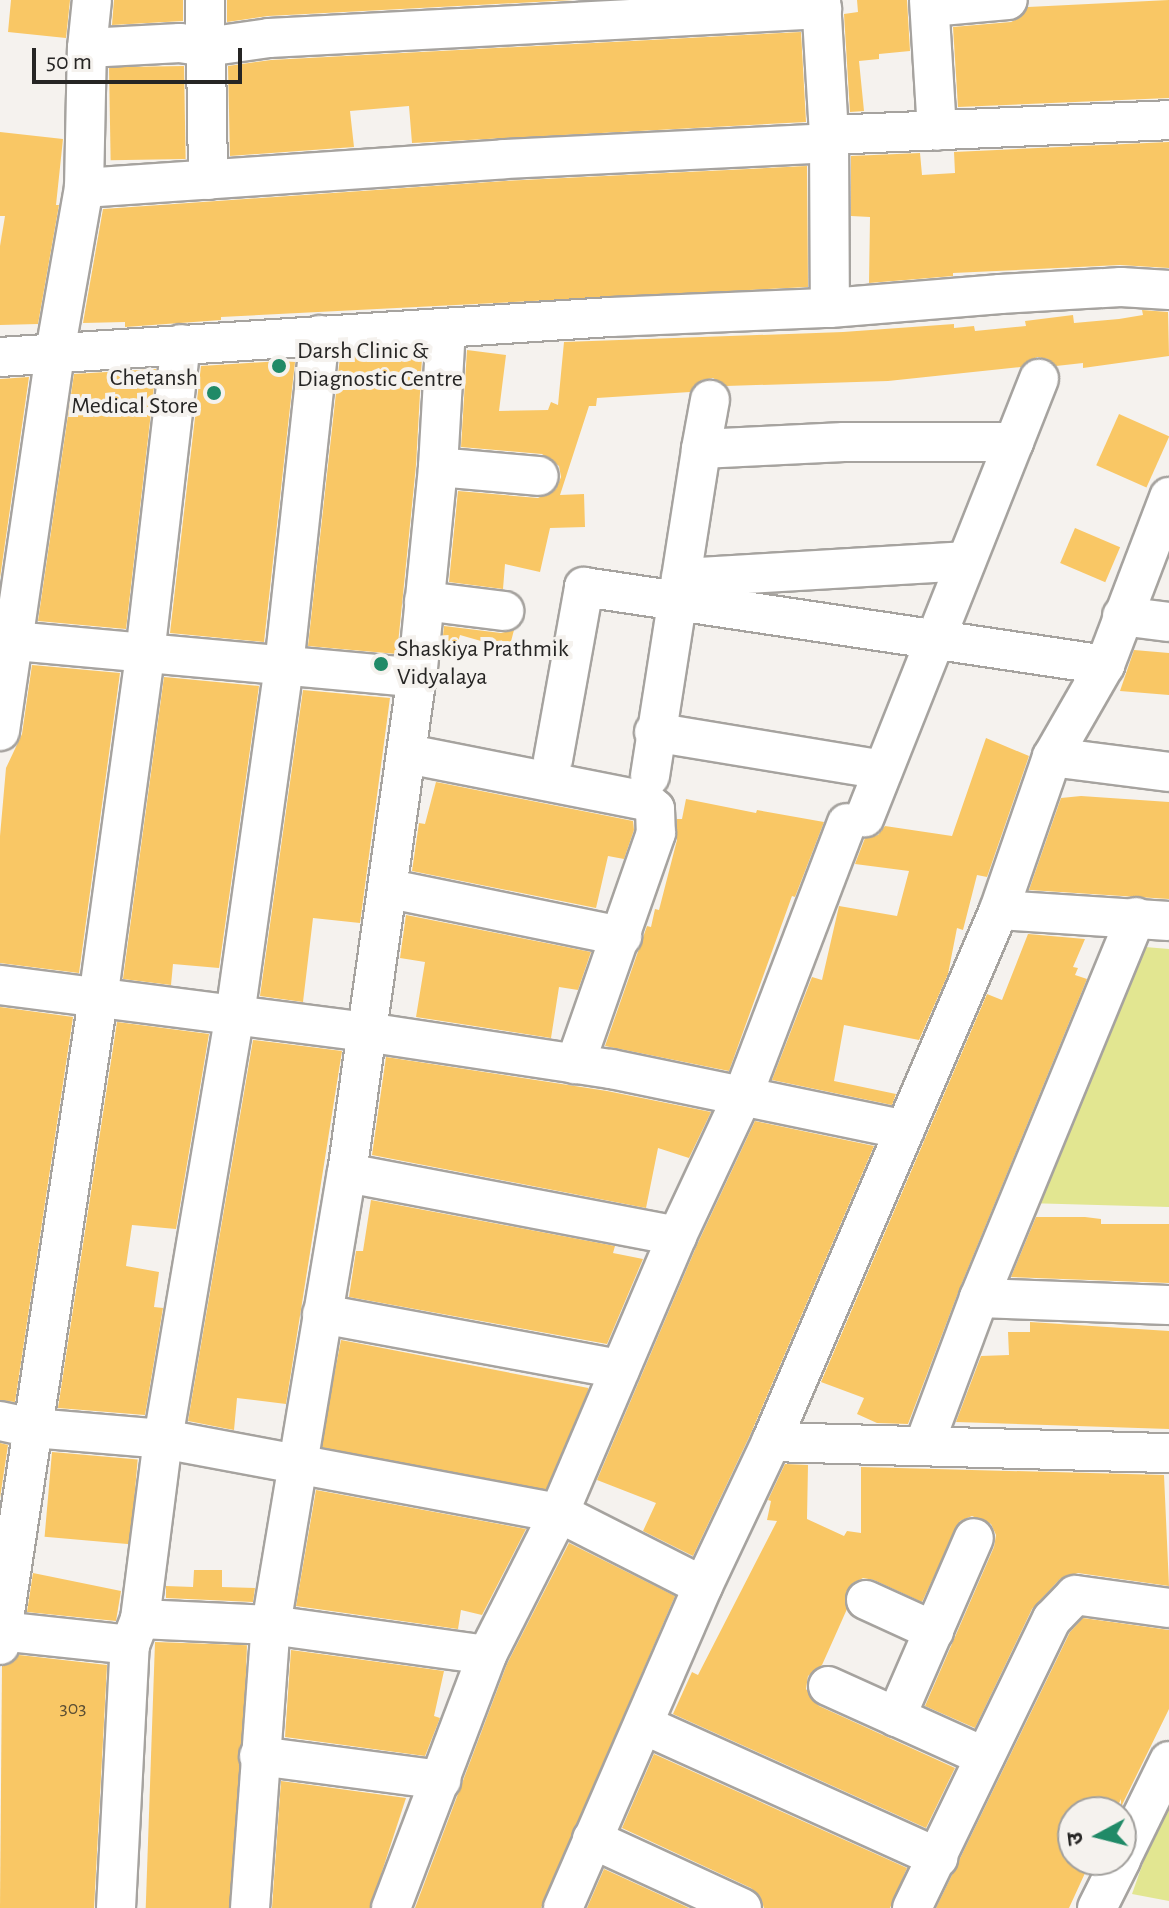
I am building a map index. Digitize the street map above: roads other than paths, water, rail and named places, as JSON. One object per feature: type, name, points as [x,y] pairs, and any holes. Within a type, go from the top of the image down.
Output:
[{"type":"street","points":[[0,731],[55,352],[84,188],[87,48],[92,0]]},
{"type":"street","points":[[205,0],[208,180]]},
{"type":"street","points":[[937,131],[930,4],[1008,0]]},
{"type":"street","points":[[87,48],[180,43],[206,47],[269,38],[821,4],[829,139],[830,308]]},
{"type":"street","points":[[84,188],[937,131],[1169,120]]},
{"type":"street","points":[[0,357],[611,317],[830,308],[1030,292],[1121,287],[1169,290]]},
{"type":"street","points":[[250,1908],[271,1625],[347,1173],[408,754],[438,467],[446,329]]},
{"type":"street","points":[[116,1908],[135,1632],[163,1439],[235,1015],[284,666],[320,335]]},
{"type":"street","points":[[181,344],[145,654],[98,999],[16,1424],[1,1636],[271,1625],[487,1655]]},
{"type":"street","points":[[391,1908],[487,1655],[559,1513],[677,1236],[743,1095],[856,820],[883,770],[1039,379]]},
{"type":"street","points":[[650,776],[654,732],[710,400]]},
{"type":"street","points":[[701,449],[844,442],[1014,442]]},
{"type":"street","points":[[438,467],[539,476]]},
{"type":"street","points":[[563,1908],[703,1586],[771,1442],[999,910],[1052,757],[1105,665],[1169,497]]},
{"type":"street","points":[[553,760],[584,587],[679,590],[965,561]]},
{"type":"street","points":[[679,590],[934,642],[1105,665]]},
{"type":"street","points":[[424,601],[504,611]]},
{"type":"street","points":[[1122,616],[1169,622]]},
{"type":"street","points":[[14,641],[417,678]]},
{"type":"street","points":[[654,732],[883,770]]},
{"type":"street","points":[[408,754],[646,801],[655,809],[656,833],[575,1064]]},
{"type":"street","points":[[1052,757],[1169,772]]},
{"type":"street","points":[[390,889],[622,936]]},
{"type":"street","points":[[924,1445],[979,1298],[1152,919],[999,910]]},
{"type":"street","points":[[0,985],[366,1032],[575,1064],[743,1095],[905,1130]]},
{"type":"street","points":[[347,1173],[677,1236]]},
{"type":"street","points":[[979,1298],[1169,1305]]},
{"type":"street","points":[[322,1314],[620,1369]]},
{"type":"street","points":[[16,1424],[163,1439],[559,1513],[703,1586]]},
{"type":"street","points":[[771,1442],[1169,1453]]},
{"type":"street","points":[[896,1717],[974,1538]]},
{"type":"street","points":[[912,1908],[1052,1619],[1075,1595],[1169,1608]]},
{"type":"street","points":[[866,1600],[934,1631]]},
{"type":"street","points":[[828,1686],[985,1757]]},
{"type":"street","points":[[644,1725],[938,1858]]},
{"type":"street","points":[[259,1756],[441,1780]]},
{"type":"street","points":[[1137,1827],[1169,1761]]},
{"type":"street","points":[[592,1839],[742,1908]]},
{"type":"street","points":[[1097,1908],[1113,1876]]},
{"type":"place","name":"Darsh Clinic & Diagnostic Centre","points":[[279,366]]},
{"type":"place","name":"Chetansh Medical Store","points":[[214,393]]},
{"type":"place","name":"Shaskiya Prathmik Vidyalaya","points":[[381,664]]}]
